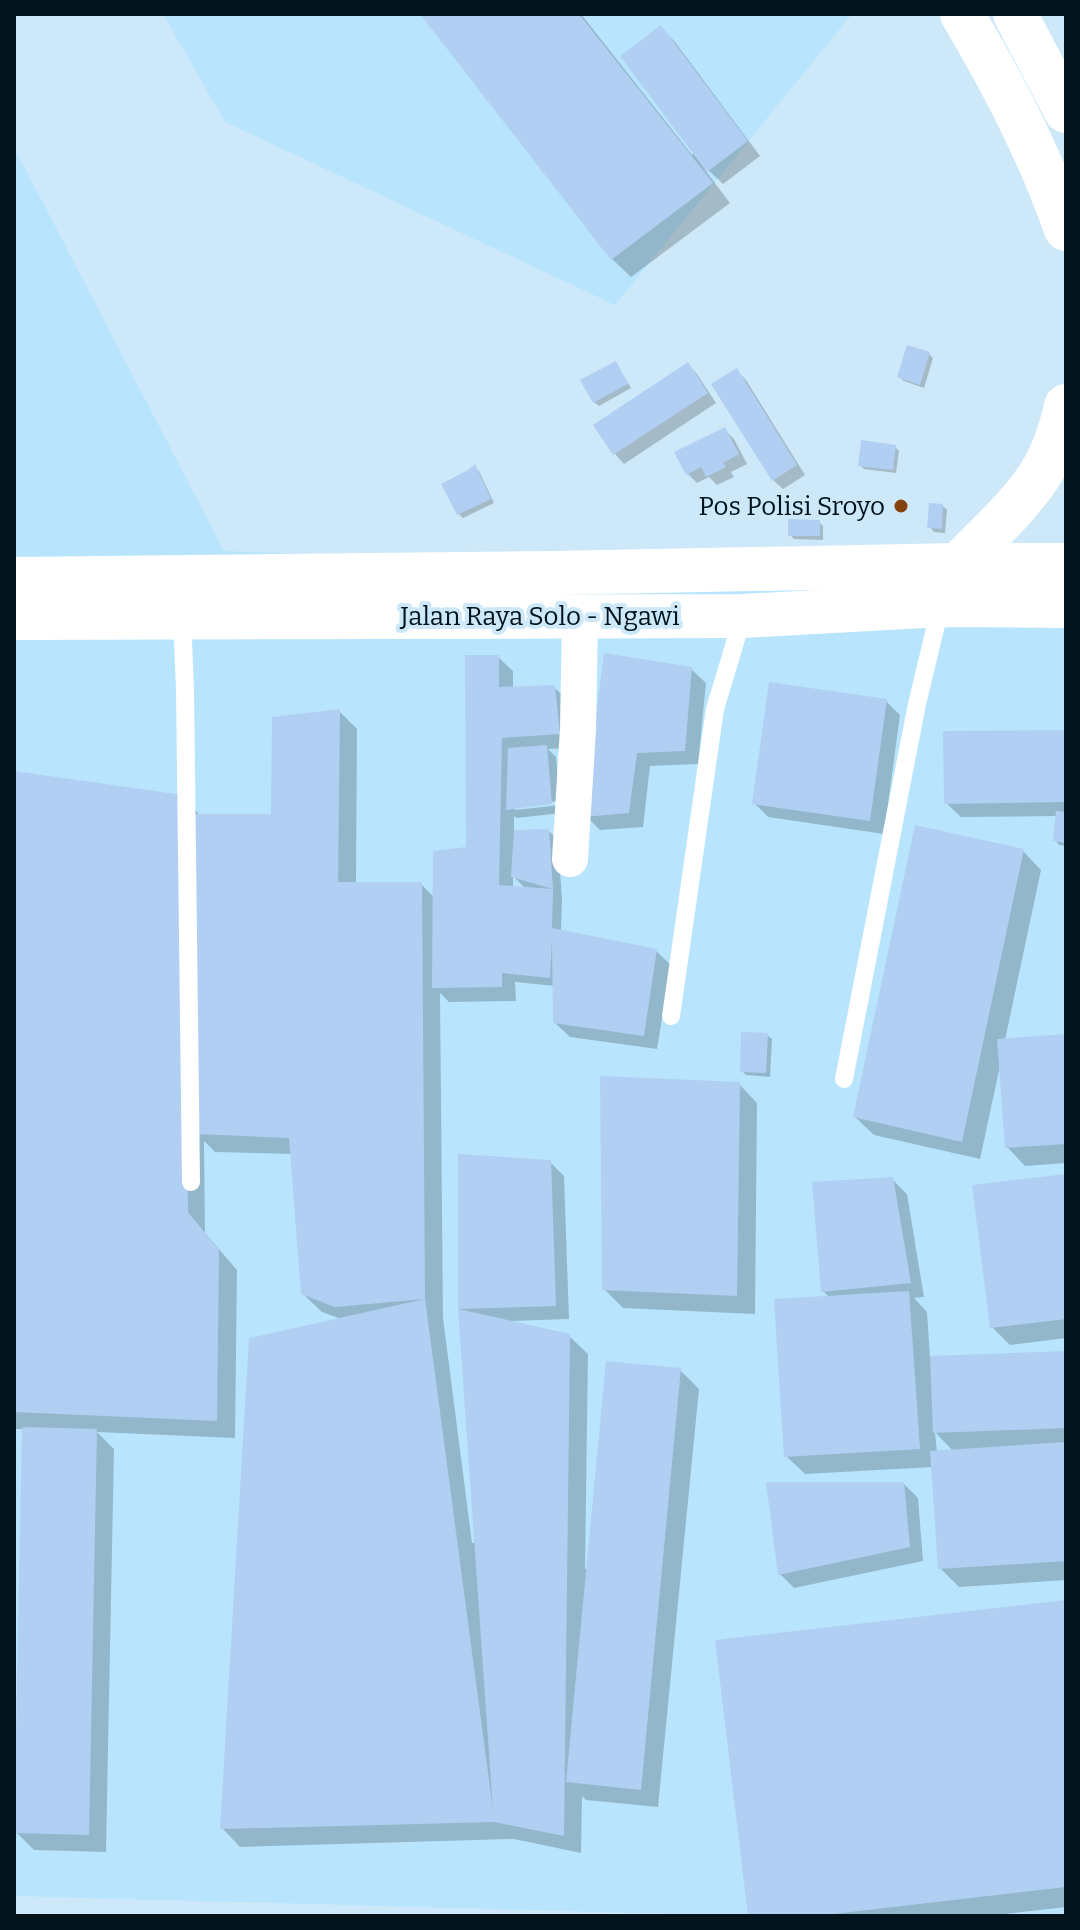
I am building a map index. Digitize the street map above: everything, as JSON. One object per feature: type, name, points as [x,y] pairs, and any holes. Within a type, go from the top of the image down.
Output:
[{"type":"highway","points":[[962,14],[1020,117],[1066,229]]},
{"type":"highway","points":[[1015,14],[1066,111]]},
{"type":"highway","points":[[949,585],[1039,475],[1061,428],[1066,406]]},
{"type":"highway","name":"Jalan Raya Solo - Ngawi","points":[[14,618],[743,616],[1066,565]]},
{"type":"highway","name":"Jalan Raya Solo - Ngawi","points":[[14,579],[555,573],[949,585],[1061,603]]},
{"type":"street","points":[[570,859],[578,729],[580,617]]},
{"type":"lane","points":[[844,1079],[917,704],[949,585]]},
{"type":"lane","points":[[671,1016],[715,709],[743,616]]},
{"type":"lane","points":[[182,617],[191,1182]]},
{"type":"shaded area","points":[[163,14],[852,14],[615,305],[225,122]]},
{"type":"shaded area","points":[[14,147],[224,551],[1066,581],[1066,1916],[744,1916],[14,1896]]},
{"type":"building","points":[[420,14],[579,14],[713,183],[611,260]]},
{"type":"building","points":[[661,25],[748,141],[707,172],[620,56]]},
{"type":"building","points":[[907,345],[930,352],[920,385],[897,377]]},
{"type":"building","points":[[616,361],[628,384],[593,403],[580,380]]},
{"type":"building","points":[[688,362],[708,393],[613,455],[593,425]]},
{"type":"building","points":[[737,368],[797,465],[772,481],[711,384]]},
{"type":"building","points":[[725,427],[739,454],[723,463],[726,467],[706,477],[701,467],[686,475],[674,452]]},
{"type":"building","points":[[861,440],[896,445],[893,470],[858,466]]},
{"type":"building","points":[[475,464],[491,499],[457,515],[441,484]]},
{"type":"building","points":[[929,503],[943,504],[942,529],[927,528]]},
{"type":"building","points":[[788,519],[820,520],[820,536],[788,536]]},
{"type":"building","points":[[604,653],[692,667],[685,751],[637,753],[629,813],[583,817]]},
{"type":"building","points":[[465,655],[499,655],[499,687],[555,685],[560,734],[502,738],[499,885],[553,889],[552,928],[657,949],[644,1036],[553,1023],[552,940],[550,978],[502,973],[502,987],[432,988],[433,851],[466,847]]},
{"type":"building","points":[[769,682],[887,699],[870,821],[752,804]]},
{"type":"building","points":[[340,709],[338,882],[422,882],[425,1299],[335,1307],[301,1294],[289,1138],[195,1134],[194,814],[271,814],[272,717]]},
{"type":"building","points":[[1066,730],[1066,802],[944,804],[943,731]]},
{"type":"building","points":[[547,745],[552,804],[506,810],[508,748]]},
{"type":"building","points":[[14,771],[183,795],[188,1212],[219,1250],[217,1421],[14,1412]]},
{"type":"building","points":[[1056,811],[1066,812],[1066,843],[1053,841]]},
{"type":"building","points":[[915,825],[1024,849],[962,1142],[853,1117]]},
{"type":"building","points":[[549,829],[553,889],[511,877],[514,830]]},
{"type":"building","points":[[741,1032],[768,1033],[766,1073],[740,1072]]},
{"type":"building","points":[[1066,1034],[1066,1144],[1005,1148],[997,1039]]},
{"type":"building","points":[[600,1076],[740,1082],[737,1296],[602,1290]]},
{"type":"building","points":[[458,1154],[551,1160],[556,1306],[458,1309]]},
{"type":"building","points":[[1066,1174],[1066,1319],[990,1328],[972,1185]]},
{"type":"building","points":[[893,1177],[911,1283],[821,1292],[812,1182]]},
{"type":"building","points":[[909,1291],[920,1449],[784,1457],[774,1299]]},
{"type":"building","points":[[425,1299],[493,1810],[458,1309],[570,1334],[564,1836],[494,1822],[220,1829],[249,1338]]},
{"type":"building","points":[[1066,1351],[1066,1428],[933,1433],[930,1356]]},
{"type":"building","points":[[606,1361],[681,1368],[641,1790],[566,1782]]},
{"type":"building","points":[[22,1427],[97,1429],[89,1835],[14,1833]]},
{"type":"building","points":[[1066,1442],[1066,1561],[938,1569],[930,1451]]},
{"type":"building","points":[[766,1482],[904,1482],[910,1547],[778,1575]]},
{"type":"building","points":[[1066,1600],[1066,1887],[816,1916],[748,1916],[715,1640]]},
{"type":"place","name":"Pos Polisi Sroyo","points":[[901,506]]}]
